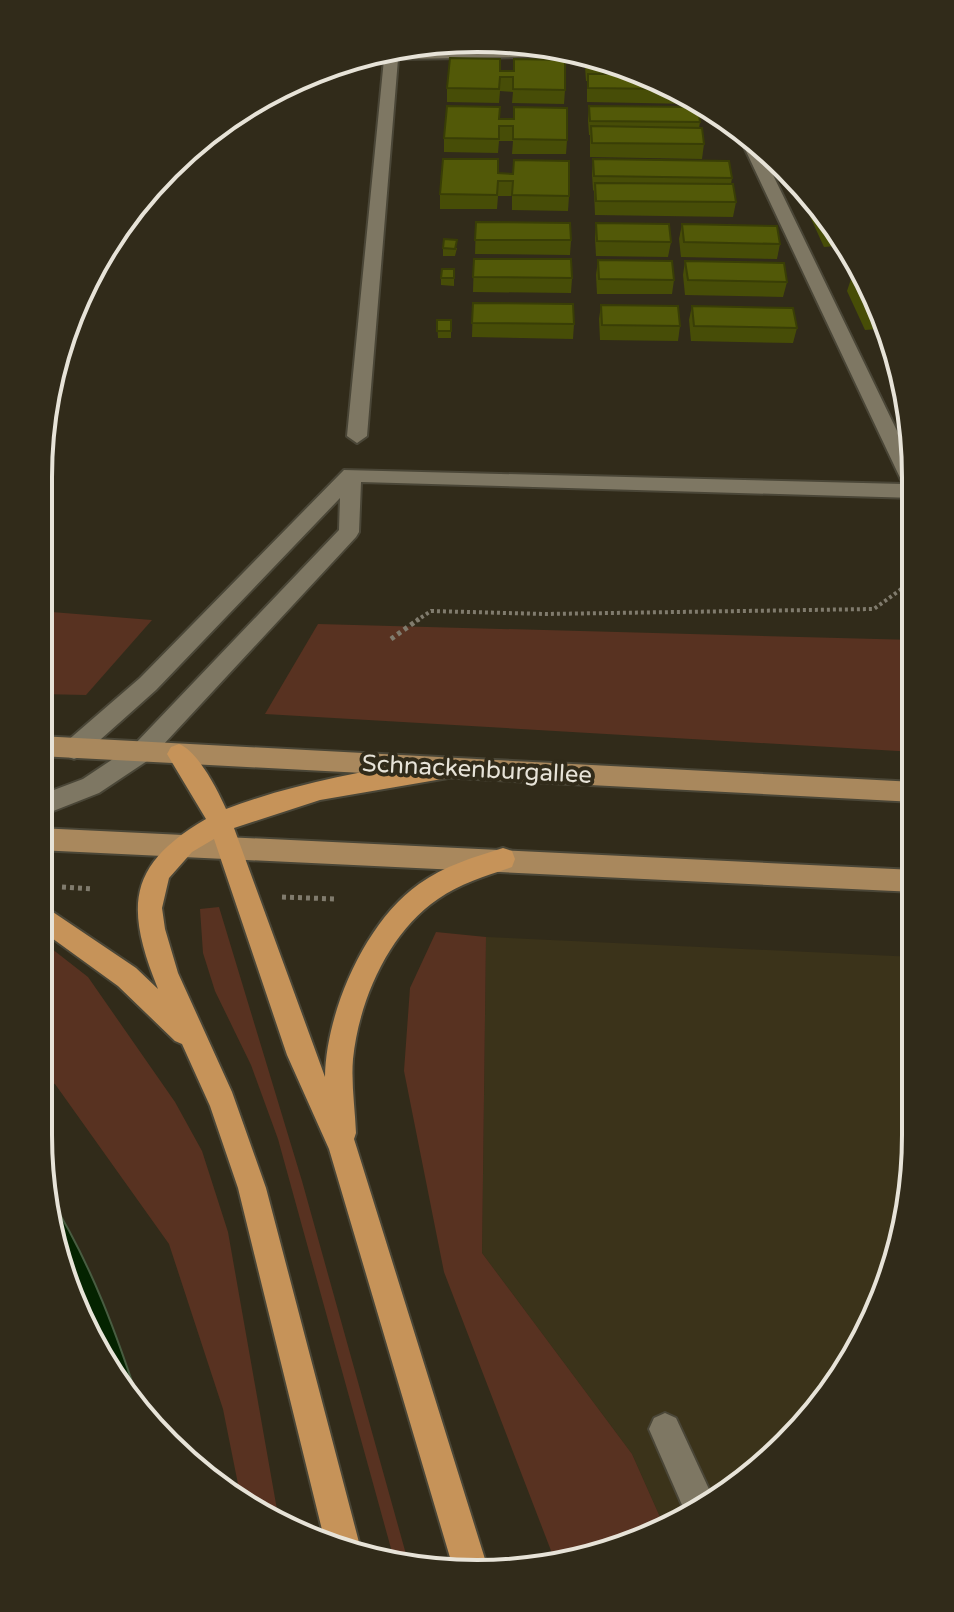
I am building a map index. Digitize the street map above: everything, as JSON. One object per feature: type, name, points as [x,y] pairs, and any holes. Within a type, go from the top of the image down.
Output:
[{"type":"highway","points":[[179,754],[207,794],[220,822],[301,1055],[343,1147],[468,1560]]},
{"type":"highway","points":[[341,1537],[252,1188],[235,1134],[159,951],[149,907],[159,874],[182,845],[191,836],[220,822],[344,783],[448,768]]},
{"type":"highway","points":[[343,1147],[339,1064],[342,1043],[377,945],[395,920],[440,882],[467,869],[503,859]]},
{"type":"highway","points":[[52,923],[127,977],[196,1043]]},
{"type":"main road","name":"Schnackenburgallee","points":[[52,747],[902,791]]},
{"type":"main road","points":[[52,840],[902,880]]},
{"type":"lane","points":[[470,52],[495,53]]},
{"type":"lane","points":[[357,436],[391,61]]},
{"type":"lane","points":[[757,157],[901,461]]},
{"type":"lane","points":[[74,749],[148,684],[351,475],[902,490]]},
{"type":"lane","points":[[52,801],[91,786],[142,752],[349,532],[351,475]]},
{"type":"lane","points":[[665,1429],[696,1499]]},
{"type":"path","points":[[391,639],[431,611],[545,614],[874,609],[902,589]]},
{"type":"path","points":[[57,887],[93,889]]},
{"type":"path","points":[[281,897],[335,899]]},
{"type":"shaded area","points":[[52,612],[152,620],[86,695],[52,694]]},
{"type":"shaded area","points":[[318,624],[902,640],[902,751],[265,714]]},
{"type":"shaded area","points":[[219,907],[302,1181],[406,1554],[392,1552],[278,1139],[251,1065],[215,991],[203,953],[200,909]]},
{"type":"shaded area","points":[[436,932],[486,937],[482,1253],[632,1454],[661,1518],[640,1528],[587,1546],[552,1553],[444,1272],[404,1071],[410,988]]},
{"type":"shaded area","points":[[486,937],[902,956],[901,1163],[888,1245],[870,1298],[830,1371],[778,1436],[736,1472],[690,1503],[661,1518],[632,1454],[482,1253]]},
{"type":"shaded area","points":[[52,949],[88,977],[175,1102],[202,1151],[228,1232],[277,1510],[238,1486],[223,1409],[169,1244],[52,1083]]},
{"type":"shaded area","points":[[59,1213],[102,1301],[133,1383],[109,1348],[84,1298],[66,1245]]},
{"type":"building","points":[[450,58],[500,59],[500,71],[514,71],[514,59],[565,61],[565,90],[513,89],[513,77],[500,77],[499,89],[447,88]]},
{"type":"building","points":[[588,74],[611,74],[650,89],[588,88]]},
{"type":"building","points":[[447,106],[500,107],[499,119],[514,119],[514,107],[567,108],[567,140],[513,139],[513,126],[499,126],[499,139],[444,138]]},
{"type":"building","points":[[589,106],[686,107],[699,115],[700,122],[590,121]]},
{"type":"building","points":[[591,126],[702,128],[704,144],[592,143]]},
{"type":"building","points":[[443,159],[498,159],[498,173],[513,174],[514,160],[569,161],[569,196],[512,195],[513,181],[498,181],[497,195],[440,194]]},
{"type":"building","points":[[593,159],[729,161],[732,178],[594,176]]},
{"type":"building","points":[[595,183],[733,184],[736,202],[596,201]]},
{"type":"building","points":[[476,222],[570,223],[571,240],[475,240]]},
{"type":"building","points":[[596,223],[669,224],[671,242],[597,241]]},
{"type":"building","points":[[682,224],[777,226],[780,244],[684,242]]},
{"type":"building","points":[[444,239],[457,240],[455,249],[443,248]]},
{"type":"building","points":[[474,259],[571,259],[572,278],[473,277]]},
{"type":"building","points":[[598,260],[672,261],[674,280],[599,279]]},
{"type":"building","points":[[685,261],[784,263],[787,282],[688,280]]},
{"type":"building","points":[[442,269],[454,269],[454,278],[441,278]]},
{"type":"building","points":[[473,303],[573,304],[574,324],[472,323]]},
{"type":"building","points":[[601,305],[678,306],[680,326],[602,325]]},
{"type":"building","points":[[692,306],[793,308],[797,328],[694,326]]},
{"type":"building","points":[[437,320],[451,320],[451,331],[437,331]]}]
